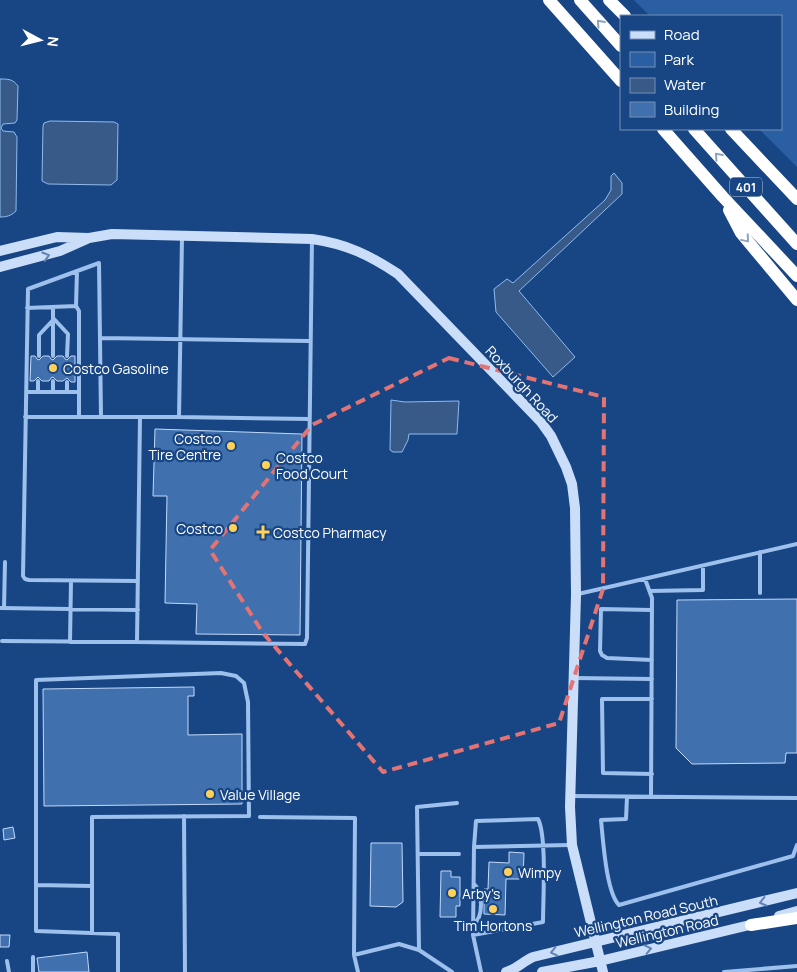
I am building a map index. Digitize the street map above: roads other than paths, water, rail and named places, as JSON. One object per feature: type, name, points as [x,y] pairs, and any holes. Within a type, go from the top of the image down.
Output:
[{"type":"highway","points":[[549,0],[620,80]]},
{"type":"highway","points":[[580,0],[620,45]]},
{"type":"highway","points":[[609,0],[623,15]]},
{"type":"highway","name":"401","points":[[664,130],[797,276]]},
{"type":"highway","name":"401","points":[[695,130],[797,244]]},
{"type":"highway","points":[[731,130],[797,199]]},
{"type":"highway","points":[[723,197],[741,233],[797,300]]},
{"type":"highway","points":[[751,925],[797,918]]},
{"type":"street","name":"Roxburgh Road","points":[[0,251],[57,237],[89,238],[112,234],[312,239],[343,245],[372,257],[398,274],[542,422],[566,467],[572,484],[575,508],[576,595],[569,796],[572,845],[603,972]]},
{"type":"street","name":"Roxburgh Road","points":[[0,267],[60,251],[89,238]]},
{"type":"street","name":"Wellington Road South","points":[[514,971],[533,957],[797,893]]},
{"type":"street","name":"Wellington Road","points":[[542,972],[600,961],[751,925],[797,911]]},
{"type":"lane","points":[[179,417],[182,236]]},
{"type":"lane","points":[[2,642],[305,644],[312,239]]},
{"type":"lane","points":[[101,417],[99,264],[28,289],[23,576],[25,579],[30,580],[138,581]]},
{"type":"lane","points":[[77,271],[79,417]]},
{"type":"lane","points":[[27,308],[76,306]]},
{"type":"lane","points":[[53,356],[54,307]]},
{"type":"lane","points":[[54,319],[68,334],[67,356]]},
{"type":"lane","points":[[39,356],[39,335],[54,319]]},
{"type":"lane","points":[[101,338],[310,341]]},
{"type":"lane","points":[[38,381],[38,392]]},
{"type":"lane","points":[[53,381],[53,392]]},
{"type":"lane","points":[[67,382],[67,392]]},
{"type":"lane","points":[[26,392],[79,392]]},
{"type":"lane","points":[[26,417],[309,419]]},
{"type":"lane","points":[[138,642],[140,417]]},
{"type":"lane","points":[[576,595],[797,544]]},
{"type":"lane","points":[[760,552],[760,593]]},
{"type":"lane","points":[[5,562],[2,608],[138,610]]},
{"type":"lane","points":[[650,591],[703,590],[702,566]]},
{"type":"lane","points":[[645,579],[652,598],[651,797]]},
{"type":"lane","points":[[70,642],[71,581]]},
{"type":"lane","points":[[652,610],[601,609],[600,651],[602,656],[607,658],[652,660]]},
{"type":"lane","points":[[92,933],[92,817],[249,816],[248,702],[244,683],[236,676],[221,673],[36,680],[36,931],[118,934],[118,972]]},
{"type":"lane","points":[[574,678],[652,679]]},
{"type":"lane","points":[[652,699],[602,699],[603,773],[652,774]]},
{"type":"lane","points":[[569,796],[797,798]]},
{"type":"lane","points":[[627,797],[626,819],[601,820],[604,852],[611,889],[619,905],[793,856],[797,845]]},
{"type":"lane","points":[[419,950],[417,808],[457,803]]},
{"type":"lane","points":[[184,816],[185,972]]},
{"type":"lane","points":[[260,817],[354,818],[354,956],[358,972]]},
{"type":"lane","points":[[473,935],[543,922],[543,846],[541,825],[538,819],[476,821],[473,935],[481,972]]},
{"type":"lane","points":[[474,847],[572,845]]},
{"type":"lane","points":[[418,854],[459,854]]},
{"type":"lane","points":[[36,885],[92,886]]},
{"type":"lane","points":[[354,956],[399,944],[419,950],[452,972]]},
{"type":"lane","points":[[33,958],[33,972]]},
{"type":"lane","points":[[7,961],[8,972]]},
{"type":"lane","points":[[724,972],[797,966]]},
{"type":"water","points":[[0,79],[10,80],[18,86],[17,120],[15,123],[3,124],[1,128],[3,131],[14,132],[17,137],[16,211],[8,216],[0,217]]},
{"type":"water","points":[[50,121],[114,122],[118,124],[117,180],[111,185],[48,184],[42,181],[43,126],[44,123]]},
{"type":"water","points":[[614,173],[622,183],[622,194],[519,291],[575,357],[553,377],[496,312],[494,289],[507,279],[513,283],[605,200],[611,190],[611,176]]},
{"type":"water","points":[[391,400],[405,402],[459,401],[457,434],[409,434],[402,452],[393,452],[390,450]]},
{"type":"place","name":"Costco Gasoline","points":[[53,368]]},
{"type":"place","name":"Costco Tire Centre","points":[[231,446]]},
{"type":"place","name":"Costco Food Court","points":[[266,465]]},
{"type":"place","name":"Costco","points":[[233,528]]},
{"type":"place","name":"Costco Pharmacy","points":[[263,532]]},
{"type":"place","name":"Value Village","points":[[210,794]]},
{"type":"place","name":"Wimpy","points":[[508,872]]},
{"type":"place","name":"Arby's","points":[[452,893]]},
{"type":"place","name":"Tim Hortons","points":[[493,909]]}]
